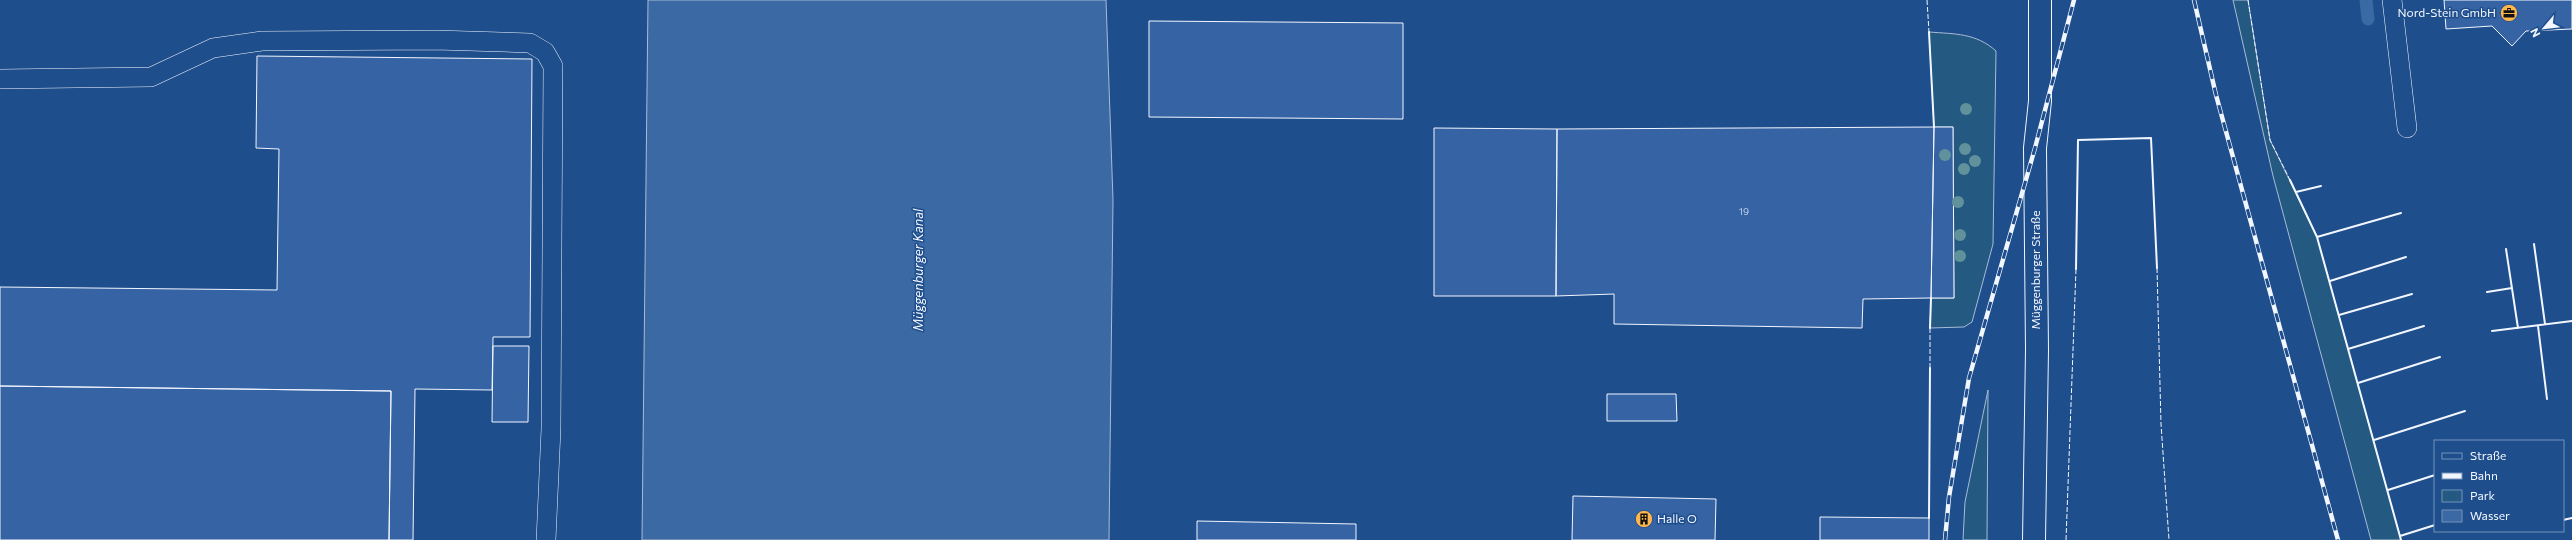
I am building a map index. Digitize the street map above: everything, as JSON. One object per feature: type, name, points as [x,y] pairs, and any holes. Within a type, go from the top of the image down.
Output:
[{"type":"street","name":"Müggenburger Straße","points":[[2034,540],[2037,350],[2036,148],[2040,101],[2040,0]]},
{"type":"lane","points":[[2392,0],[2407,128]]},
{"type":"lane","points":[[0,79],[151,77],[213,48],[262,40],[436,40],[530,43],[545,52],[553,66],[551,429],[546,540]]},
{"type":"green space","points":[[2233,0],[2248,0],[2270,140],[2317,237],[2401,540],[2371,540],[2273,176]]},
{"type":"green space","points":[[1929,32],[1956,34],[1973,38],[1981,41],[1996,51],[1993,244],[1972,322],[1964,327],[1930,328],[1931,298],[1954,298],[1953,127],[1934,127]]},
{"type":"green space","points":[[1988,390],[1987,540],[1963,540],[1965,502]]},
{"type":"water","name":"Müggenburger Kanal","points":[[648,0],[1106,0],[1113,200],[1109,540],[642,540]]},
{"type":"building","name":"Nord-Stein GmbH","points":[[2444,0],[2572,0],[2572,29],[2526,31],[2512,46],[2492,26],[2446,29]]},
{"type":"building","points":[[1149,21],[1403,23],[1403,119],[1149,117]]},
{"type":"building","points":[[257,56],[532,59],[530,337],[493,337],[492,390],[415,389],[413,540],[389,540],[391,391],[0,386],[0,287],[277,290],[279,149],[256,148]]},
{"type":"building","points":[[1934,127],[1931,298],[1863,299],[1862,328],[1614,324],[1614,294],[1556,296],[1557,129]]},
{"type":"building","points":[[1934,127],[1953,127],[1954,298],[1931,298]]},
{"type":"building","points":[[1434,128],[1557,129],[1556,296],[1434,296]]},
{"type":"building","points":[[493,346],[529,346],[528,422],[492,422]]},
{"type":"building","points":[[0,386],[391,391],[389,540],[0,540]]},
{"type":"building","points":[[1607,394],[1676,394],[1677,421],[1607,421]]},
{"type":"building","name":"Halle O","points":[[1573,496],[1716,499],[1715,540],[1572,540]]},
{"type":"building","points":[[1820,517],[1929,518],[1929,540],[1820,540]]},
{"type":"building","points":[[1197,521],[1356,524],[1356,540],[1197,540]]},
{"type":"waterway","points":[[2366,0],[2368,19]]},
{"type":"railway","points":[[1945,540],[1949,497],[1969,378],[2035,148],[2074,0]]},
{"type":"railway","points":[[2194,0],[2216,95],[2338,540]]},
{"type":"fence","points":[[1927,0],[1929,32]]},
{"type":"fence","points":[[2248,0],[2270,140],[2290,180]]},
{"type":"fence","points":[[2157,268],[2161,424],[2169,540]]},
{"type":"fence","points":[[2066,540],[2076,269]]},
{"type":"fence","points":[[1930,328],[1930,368]]},
{"type":"wall","points":[[1929,32],[1934,127]]},
{"type":"wall","points":[[2076,269],[2078,140],[2151,138],[2157,268]]},
{"type":"wall","points":[[2290,180],[2317,237],[2401,540]]},
{"type":"wall","points":[[2296,192],[2321,186]]},
{"type":"wall","points":[[2317,237],[2401,213]]},
{"type":"wall","points":[[2534,244],[2545,324]]},
{"type":"wall","points":[[2506,249],[2518,328]]},
{"type":"wall","points":[[2330,281],[2406,257]]},
{"type":"wall","points":[[2487,292],[2512,288]]},
{"type":"wall","points":[[2339,315],[2412,294]]},
{"type":"wall","points":[[1930,328],[1931,298]]},
{"type":"wall","points":[[2492,331],[2572,321]]},
{"type":"wall","points":[[2348,349],[2424,326]]},
{"type":"wall","points":[[2538,326],[2547,399]]},
{"type":"wall","points":[[2358,383],[2440,357]]},
{"type":"wall","points":[[1929,518],[1930,368]]},
{"type":"wall","points":[[2374,440],[2465,411]]},
{"type":"wall","points":[[2388,490],[2434,475]]},
{"type":"wall","points":[[2564,520],[2572,518]]},
{"type":"wall","points":[[2400,536],[2434,525]]},
{"type":"place","name":"Nord-Stein GmbH","points":[[2509,13]]},
{"type":"place","name":"Halle O","points":[[1644,519]]}]
